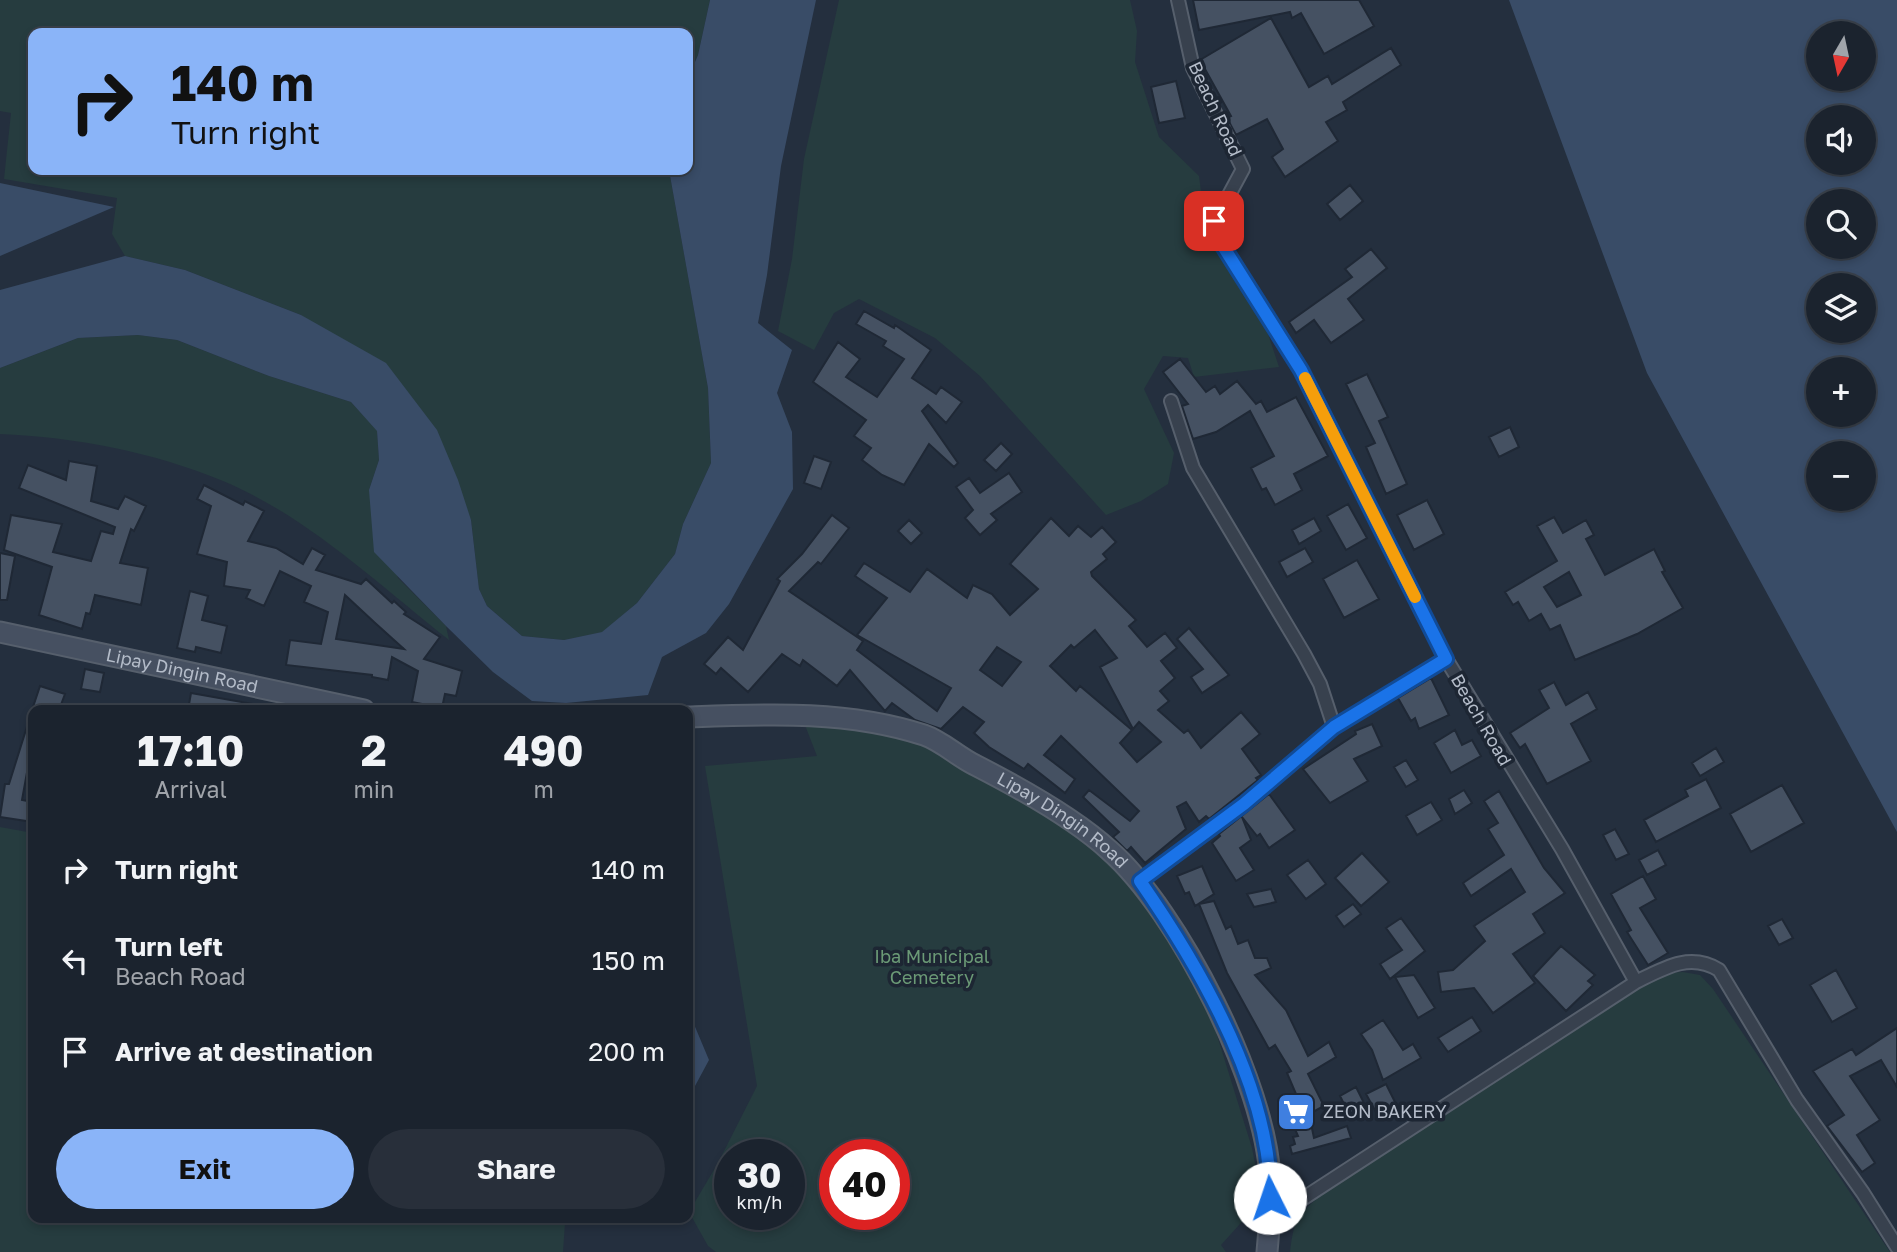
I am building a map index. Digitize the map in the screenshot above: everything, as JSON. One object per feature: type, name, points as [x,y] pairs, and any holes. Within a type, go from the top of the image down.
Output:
[{"type":"street","name":"Beach Road","points":[[1178,0],[1194,68],[1243,169],[1214,221],[1221,243],[1301,370],[1446,659],[1513,774],[1562,849],[1636,982]]},
{"type":"street","points":[[1171,401],[1193,468],[1304,654],[1320,684],[1334,727]]},
{"type":"street","name":"Lipay Dingin Road","points":[[0,632],[341,705]]},
{"type":"street","points":[[1140,881],[1244,804],[1334,727],[1446,659]]},
{"type":"street","name":"Lipay Dingin Road","points":[[693,717],[797,713],[926,736],[1001,778],[1107,848],[1140,881],[1178,936],[1224,1021],[1259,1120],[1270,1176],[1267,1252]]},
{"type":"street","points":[[1269,1220],[1636,982],[1673,964],[1705,961],[1719,970],[1797,1100],[1863,1193],[1897,1247]]},
{"type":"green space","points":[[0,0],[710,0],[693,66],[693,28],[28,28],[28,175],[670,175],[708,388],[711,463],[683,524],[675,554],[637,603],[603,632],[564,640],[522,636],[487,606],[479,589],[471,520],[301,315],[185,270],[125,256],[112,234],[117,198],[4,179],[11,113],[0,111]]},
{"type":"green space","points":[[839,0],[1130,0],[1137,31],[1135,62],[1159,137],[1199,176],[1206,230],[1262,316],[1279,367],[1194,377],[1188,358],[1163,356],[1144,389],[1174,453],[1168,484],[1141,501],[1106,515],[980,376],[935,338],[859,299],[834,313],[814,350],[778,331],[792,259],[804,159]]},
{"type":"green space","points":[[138,335],[177,340],[269,376],[351,402],[377,430],[379,460],[369,490],[398,578],[446,626],[449,640],[313,532],[254,496],[223,481],[169,462],[113,448],[0,434],[0,368],[78,338]]},
{"type":"green space","name":"Iba Municipal Cemetery","points":[[803,720],[929,743],[1106,853],[1176,939],[1211,1016],[1252,1148],[1258,1179],[1257,1205],[1221,1245],[1226,1252],[716,1252],[708,1246],[693,1219],[693,1205],[714,1170],[714,1230],[805,1230],[805,1139],[730,1139],[757,1086],[705,766],[817,756]]},
{"type":"green space","points":[[0,827],[28,832],[28,1223],[565,1223],[563,1252],[0,1252]]},
{"type":"green space","points":[[1667,973],[1700,975],[1713,989],[1890,1252],[1290,1252],[1298,1220],[1320,1196],[1644,985]]},
{"type":"water","points":[[710,0],[816,0],[781,166],[758,323],[792,350],[777,393],[792,432],[793,489],[729,604],[706,633],[662,657],[648,695],[566,703],[532,701],[493,672],[446,626],[374,552],[369,490],[379,460],[377,431],[351,402],[269,376],[177,340],[138,335],[78,338],[0,368],[0,290],[125,256],[185,270],[301,315],[386,363],[437,430],[471,520],[479,589],[487,606],[522,636],[564,640],[602,632],[637,603],[675,554],[683,524],[711,463],[708,388],[670,175],[693,175],[693,66]]},
{"type":"water","points":[[1509,0],[1897,0],[1897,832],[1647,373]]},
{"type":"water","points":[[0,183],[114,207],[0,256]]},
{"type":"water","points":[[693,1022],[709,1060],[693,1090]]},
{"type":"building","points":[[1193,0],[1359,0],[1374,26],[1324,54],[1301,13],[1292,18],[1290,12],[1199,30]]},
{"type":"building","points":[[1271,18],[1309,87],[1328,76],[1332,84],[1391,48],[1401,65],[1343,102],[1347,110],[1326,122],[1338,141],[1285,177],[1272,157],[1283,149],[1267,119],[1236,135],[1227,118],[1231,116],[1200,60]]},
{"type":"building","points":[[1176,81],[1185,118],[1159,123],[1151,87]]},
{"type":"building","points":[[1350,185],[1363,201],[1340,220],[1327,204]]},
{"type":"building","points":[[1371,249],[1387,268],[1348,299],[1364,320],[1331,343],[1314,320],[1296,333],[1289,322],[1352,277],[1345,269]]},
{"type":"building","points":[[864,311],[894,328],[895,325],[931,350],[912,378],[936,394],[941,387],[962,402],[946,423],[928,405],[922,411],[958,463],[954,467],[929,444],[904,485],[882,475],[862,460],[871,448],[854,436],[866,420],[813,382],[838,342],[860,359],[846,377],[877,397],[904,359],[883,346],[886,341],[856,324]]},
{"type":"building","points":[[1180,359],[1206,392],[1215,386],[1220,394],[1237,381],[1256,404],[1261,401],[1267,412],[1296,397],[1328,456],[1294,474],[1302,490],[1275,505],[1266,488],[1262,490],[1251,468],[1274,456],[1250,411],[1216,432],[1193,439],[1182,406],[1188,404],[1163,372]]},
{"type":"building","points":[[1367,374],[1388,417],[1379,421],[1407,484],[1386,494],[1366,447],[1375,443],[1346,384]]},
{"type":"building","points":[[1510,427],[1519,447],[1499,457],[1489,437]]},
{"type":"building","points":[[1001,443],[1012,454],[996,471],[984,460]]},
{"type":"building","points":[[814,456],[831,462],[821,489],[804,483]]},
{"type":"building","points":[[69,461],[97,466],[91,501],[118,509],[125,496],[146,506],[134,531],[131,529],[120,563],[148,568],[141,605],[95,595],[90,614],[86,613],[82,629],[39,615],[52,567],[4,550],[11,515],[62,524],[53,552],[91,561],[101,531],[113,534],[115,527],[19,488],[28,465],[66,480]]},
{"type":"building","points":[[1009,473],[1022,492],[991,514],[997,520],[980,535],[965,518],[973,510],[956,487],[969,478],[980,493]]},
{"type":"building","points":[[204,485],[243,505],[245,501],[264,511],[248,541],[276,548],[303,564],[312,548],[325,555],[316,570],[361,584],[366,579],[406,612],[404,614],[440,637],[424,659],[462,671],[456,696],[445,694],[443,705],[412,702],[418,671],[392,657],[388,680],[372,675],[286,665],[290,640],[321,644],[328,612],[304,602],[311,586],[280,571],[264,606],[246,598],[250,590],[224,586],[227,562],[197,554],[211,506],[197,499]],"holes":[[[345,595],[404,649],[336,639]]]},
{"type":"building","points":[[1427,500],[1444,534],[1414,550],[1397,515]]},
{"type":"building","points":[[1348,504],[1367,538],[1346,550],[1327,516]]},
{"type":"building","points":[[832,515],[849,528],[821,564],[818,562],[789,591],[863,641],[857,650],[937,711],[951,688],[857,635],[887,598],[855,576],[864,563],[910,592],[927,569],[967,598],[973,585],[992,594],[1010,615],[1038,589],[1010,564],[1051,518],[1069,536],[1078,526],[1091,537],[1102,527],[1116,542],[1103,554],[1107,559],[1091,572],[1092,576],[1136,620],[1129,626],[1147,647],[1165,633],[1177,648],[1161,661],[1175,678],[1160,691],[1169,701],[1158,710],[1184,733],[1188,730],[1201,748],[1241,712],[1260,734],[1242,749],[1261,775],[1209,819],[1206,816],[1199,822],[1186,802],[1177,807],[1186,829],[1145,863],[1131,847],[1127,851],[1113,837],[1119,832],[1083,797],[1089,790],[1130,821],[1139,811],[1061,736],[1044,755],[1075,779],[1065,793],[1028,764],[1024,769],[989,747],[974,733],[984,722],[963,707],[941,729],[915,720],[892,703],[885,711],[850,670],[837,686],[803,660],[800,666],[782,654],[748,692],[721,668],[716,674],[704,664],[728,637],[743,650],[780,581],[777,579],[802,554]],"holes":[[[1095,630],[1117,658],[1100,667],[1133,729],[1139,722],[1161,742],[1137,762],[1120,743],[1132,730],[1080,686],[1076,691],[1050,666],[1071,645],[1074,648]],[[997,647],[1021,662],[1002,686],[980,670]]]},
{"type":"building","points":[[1554,517],[1563,533],[1586,520],[1594,535],[1586,539],[1605,575],[1654,549],[1665,571],[1662,572],[1683,608],[1637,634],[1575,660],[1560,625],[1550,630],[1541,614],[1529,621],[1518,602],[1513,605],[1505,592],[1557,561],[1537,526]],"holes":[[[1569,572],[1581,595],[1557,607],[1544,587]]]},
{"type":"building","points":[[1314,518],[1321,531],[1299,544],[1292,530]]},
{"type":"building","points":[[909,520],[922,533],[911,544],[898,531]]},
{"type":"building","points":[[1305,548],[1313,562],[1287,577],[1279,562]]},
{"type":"building","points":[[0,553],[15,556],[7,600],[0,600]]},
{"type":"building","points":[[1357,560],[1379,599],[1344,618],[1323,579]]},
{"type":"building","points":[[190,591],[208,596],[202,620],[227,626],[221,653],[196,647],[195,652],[177,648]]},
{"type":"building","points":[[1189,628],[1229,675],[1202,693],[1191,677],[1203,669],[1177,639]]},
{"type":"building","points":[[85,669],[104,673],[100,692],[81,689]]},
{"type":"building","points":[[1431,678],[1449,715],[1419,729],[1415,718],[1411,721],[1398,698]]},
{"type":"building","points":[[1554,682],[1566,705],[1588,692],[1597,709],[1571,724],[1591,761],[1547,784],[1525,744],[1520,748],[1510,733],[1549,708],[1539,690]]},
{"type":"building","points":[[40,686],[65,694],[61,705],[34,705]]},
{"type":"building","points":[[191,693],[253,704],[253,705],[189,705]]},
{"type":"building","points":[[28,723],[28,767],[22,800],[28,801],[28,821],[0,817],[5,784],[9,784]]},
{"type":"building","points":[[1372,724],[1382,746],[1354,759],[1368,781],[1330,803],[1303,769],[1356,734],[1355,731]]},
{"type":"building","points":[[1455,730],[1462,745],[1472,740],[1481,756],[1451,773],[1434,743]]},
{"type":"building","points":[[1716,748],[1724,762],[1700,776],[1692,763]]},
{"type":"building","points":[[1406,760],[1418,780],[1406,787],[1394,767]]},
{"type":"building","points":[[1706,779],[1721,808],[1656,842],[1644,820],[1688,796],[1685,790]]},
{"type":"building","points":[[1782,785],[1804,823],[1751,852],[1730,814]]},
{"type":"building","points":[[1464,790],[1472,803],[1455,814],[1449,799]]},
{"type":"building","points":[[1499,791],[1544,868],[1565,893],[1533,914],[1545,933],[1513,954],[1535,983],[1493,1013],[1474,988],[1441,992],[1438,972],[1453,970],[1485,941],[1474,926],[1525,892],[1511,869],[1471,896],[1463,883],[1504,855],[1488,829],[1498,823],[1484,801]]},
{"type":"building","points":[[1269,794],[1295,830],[1269,848],[1260,834],[1257,836],[1242,817],[1251,840],[1240,848],[1254,870],[1236,881],[1212,843],[1219,834]]},
{"type":"building","points":[[1431,802],[1442,820],[1417,835],[1406,816]]},
{"type":"building","points":[[1615,829],[1629,854],[1616,860],[1603,835]]},
{"type":"building","points":[[1658,850],[1666,865],[1647,875],[1639,860]]},
{"type":"building","points":[[1362,853],[1389,882],[1361,906],[1335,878]]},
{"type":"building","points":[[1308,860],[1326,884],[1306,899],[1287,875]]},
{"type":"building","points":[[1202,866],[1214,894],[1195,906],[1189,892],[1185,894],[1177,876]]},
{"type":"building","points":[[1643,876],[1656,899],[1640,908],[1668,953],[1648,965],[1627,932],[1631,930],[1611,894]]},
{"type":"building","points":[[1271,889],[1276,902],[1254,907],[1247,894]]},
{"type":"building","points":[[1214,901],[1226,929],[1231,926],[1238,944],[1248,940],[1255,958],[1267,958],[1271,968],[1255,975],[1286,1010],[1308,1056],[1329,1042],[1336,1057],[1308,1074],[1324,1106],[1309,1114],[1314,1138],[1347,1126],[1351,1138],[1292,1154],[1290,1146],[1295,1144],[1293,1137],[1298,1136],[1282,1099],[1296,1094],[1287,1073],[1291,1071],[1275,1045],[1269,1049],[1227,973],[1199,904]]},
{"type":"building","points":[[1353,904],[1361,914],[1344,927],[1336,916]]},
{"type":"building","points":[[1401,918],[1425,951],[1390,979],[1380,964],[1402,950],[1386,928]]},
{"type":"building","points":[[1782,919],[1793,938],[1779,945],[1768,926]]},
{"type":"building","points":[[1561,946],[1595,975],[1588,981],[1593,985],[1566,1011],[1533,976]]},
{"type":"building","points":[[1836,970],[1857,1008],[1832,1022],[1810,985]]},
{"type":"building","points":[[1414,975],[1435,1008],[1418,1018],[1395,977]]},
{"type":"building","points":[[1472,1017],[1481,1031],[1448,1052],[1438,1038]]},
{"type":"building","points":[[1383,1020],[1403,1050],[1413,1044],[1421,1058],[1383,1080],[1372,1050],[1361,1034]]},
{"type":"building","points":[[1897,1028],[1897,1087],[1881,1060],[1850,1076],[1880,1120],[1857,1135],[1875,1163],[1862,1172],[1827,1126],[1844,1115],[1813,1071],[1852,1049],[1856,1055]]},
{"type":"building","points":[[1386,1084],[1396,1104],[1377,1114],[1366,1094]]},
{"type":"building","points":[[1356,1087],[1365,1105],[1349,1114],[1340,1096]]},
{"type":"slow traffic","points":[[1305,378],[1415,597]]},
{"type":"place","name":"ZEON BAKERY","points":[[1296,1112]]},
{"type":"route","points":[[1214,221],[1221,243],[1281,337],[1325,414],[1446,659],[1334,727],[1244,804],[1140,881],[1178,936],[1224,1021],[1259,1120],[1270,1176],[1270,1198]]}]
